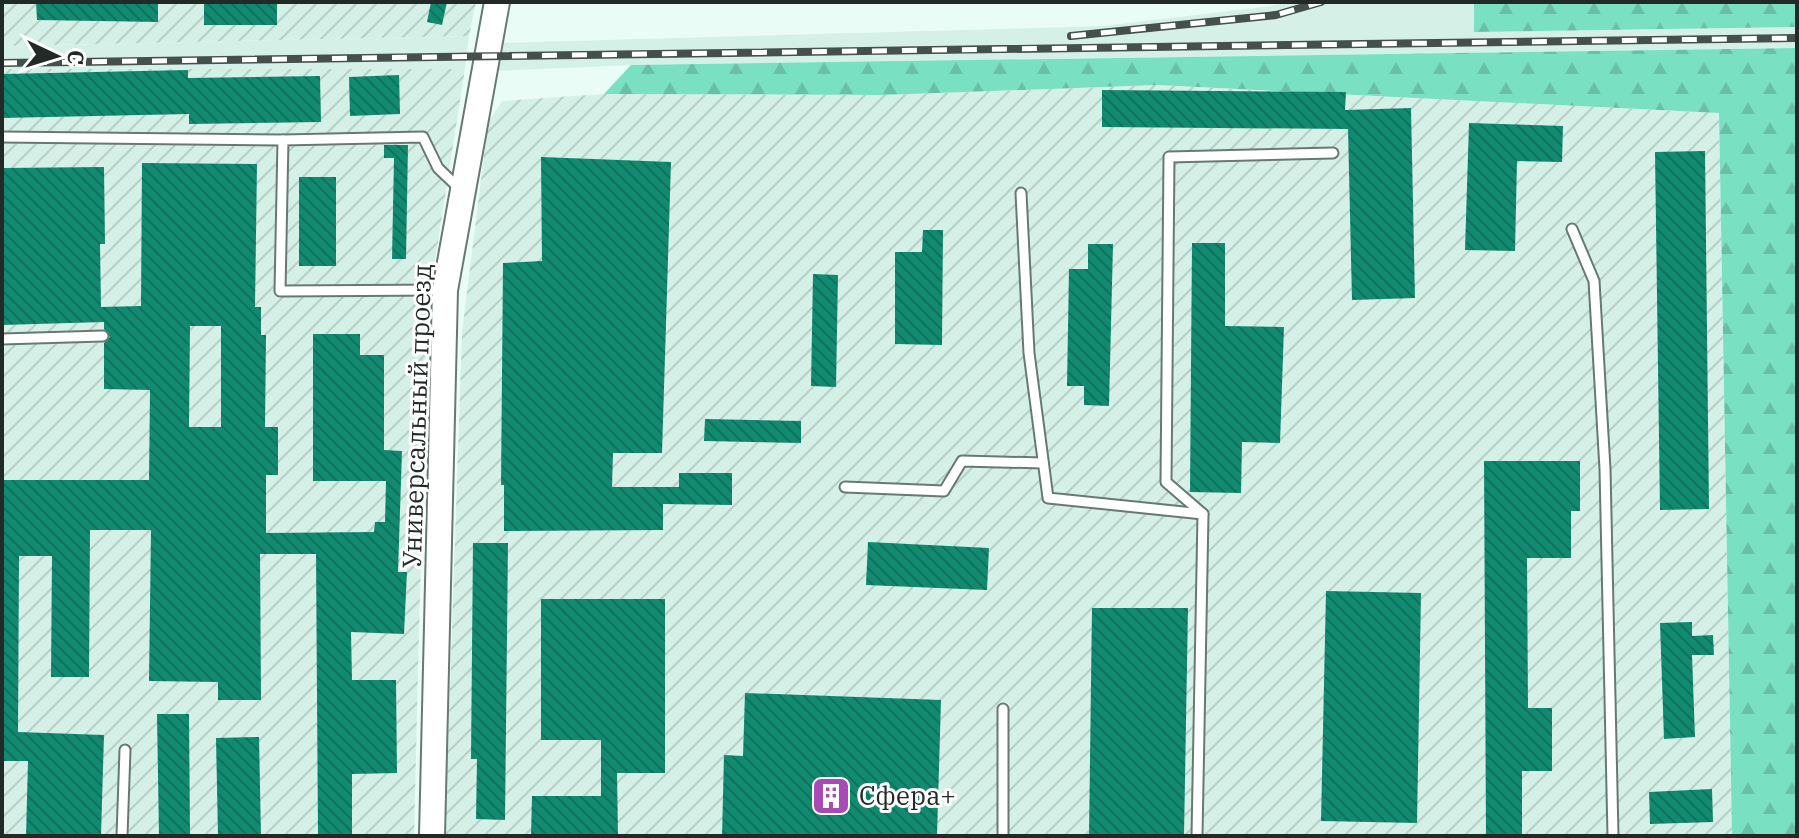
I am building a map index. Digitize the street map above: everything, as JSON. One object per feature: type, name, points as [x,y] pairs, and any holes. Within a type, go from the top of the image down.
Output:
[{"type":"street","name":"Универсальный проезд","points":[[432,836],[445,290],[497,2]]},
{"type":"lane","points":[[2,137],[283,140],[423,137],[438,168],[463,193]]},
{"type":"lane","points":[[283,140],[280,291],[445,290]]},
{"type":"lane","points":[[1203,514],[1166,482],[1169,157],[1333,153]]},
{"type":"lane","points":[[1021,193],[1029,353],[1048,498],[1203,514]]},
{"type":"lane","points":[[1572,229],[1594,281],[1605,469],[1613,836]]},
{"type":"lane","points":[[2,339],[103,336]]},
{"type":"lane","points":[[845,487],[944,491],[962,461],[1043,463]]},
{"type":"lane","points":[[1197,836],[1203,514]]},
{"type":"lane","points":[[1003,709],[1003,836]]},
{"type":"lane","points":[[122,836],[125,750]]},
{"type":"shaded area","points":[[2,2],[476,2],[469,36],[2,46]]},
{"type":"shaded area","points":[[1282,2],[1474,2],[1474,32],[1797,27],[1797,48],[631,65],[495,71],[496,43],[1103,26],[1272,6]]},
{"type":"shaded area","points":[[469,36],[465,69],[2,69],[2,46]]},
{"type":"shaded area","points":[[2,69],[465,69],[427,312],[414,836],[2,836]]},
{"type":"shaded area","points":[[1157,85],[1719,113],[1732,836],[445,836],[462,332],[488,123],[502,101],[604,94],[885,95]]},
{"type":"green space","points":[[1474,2],[1797,2],[1797,27],[1474,32]]},
{"type":"green space","points":[[1797,48],[1797,836],[1732,836],[1719,113],[1157,85],[885,95],[604,94],[631,65]]},
{"type":"building","points":[[36,2],[158,2],[158,22],[37,20]]},
{"type":"building","points":[[204,2],[277,2],[277,25],[204,25]]},
{"type":"building","points":[[431,2],[447,2],[442,25],[427,22]]},
{"type":"building","points":[[188,70],[188,78],[320,76],[321,122],[189,124],[189,114],[2,118],[2,74]]},
{"type":"building","points":[[399,75],[400,114],[350,116],[349,77]]},
{"type":"building","points":[[1102,90],[1346,92],[1345,110],[1411,108],[1415,298],[1352,300],[1348,129],[1102,127]]},
{"type":"building","points":[[1469,123],[1563,126],[1562,162],[1517,161],[1515,251],[1465,250]]},
{"type":"building","points":[[384,145],[408,145],[406,259],[392,259],[394,158],[384,158]]},
{"type":"building","points":[[1705,151],[1709,509],[1660,510],[1655,152]]},
{"type":"building","points":[[541,157],[671,162],[662,453],[613,453],[612,487],[679,487],[679,473],[732,473],[732,505],[663,504],[663,530],[504,531],[504,485],[501,485],[503,263],[542,261]]},
{"type":"building","points":[[142,163],[257,164],[255,307],[261,307],[261,335],[266,335],[265,427],[278,427],[278,475],[266,475],[266,533],[374,532],[375,522],[385,522],[386,481],[313,481],[313,334],[360,334],[360,355],[384,355],[384,450],[402,451],[398,572],[407,572],[404,634],[351,632],[352,680],[396,680],[397,773],[352,774],[352,836],[318,836],[316,554],[260,554],[261,700],[218,700],[218,682],[149,681],[151,530],[90,530],[89,677],[51,677],[52,556],[19,556],[18,732],[104,735],[101,836],[26,836],[28,761],[2,761],[2,480],[149,480],[150,390],[104,389],[104,343],[110,337],[104,329],[104,322],[2,325],[3,168],[104,167],[105,244],[100,244],[101,307],[141,306]],"holes":[[[190,326],[221,326],[221,427],[189,427]]]},
{"type":"building","points":[[299,177],[336,177],[336,266],[299,266]]},
{"type":"building","points":[[923,230],[943,230],[942,345],[895,344],[895,252],[922,252]]},
{"type":"building","points":[[1192,243],[1225,243],[1225,326],[1284,327],[1280,443],[1242,442],[1241,493],[1190,492]]},
{"type":"building","points":[[1088,244],[1113,244],[1109,406],[1084,405],[1084,386],[1067,386],[1069,269],[1088,269]]},
{"type":"building","points":[[813,274],[838,275],[836,387],[811,386]]},
{"type":"building","points":[[705,419],[801,421],[801,443],[704,441]]},
{"type":"building","points":[[1484,461],[1580,461],[1580,511],[1571,511],[1571,558],[1527,558],[1528,708],[1552,708],[1552,771],[1522,771],[1522,836],[1486,836]]},
{"type":"building","points":[[868,542],[989,548],[987,590],[866,585]]},
{"type":"building","points":[[473,543],[508,543],[505,820],[476,819],[477,759],[471,759]]},
{"type":"building","points":[[1326,591],[1421,593],[1417,823],[1321,821]]},
{"type":"building","points":[[541,599],[665,599],[665,773],[617,773],[618,836],[531,836],[532,796],[601,796],[601,740],[541,740]]},
{"type":"building","points":[[1092,608],[1188,608],[1184,836],[1089,836]]},
{"type":"building","points":[[1692,622],[1692,636],[1713,635],[1714,655],[1692,655],[1695,737],[1664,739],[1660,623]]},
{"type":"building","name":"Сфера+","points":[[745,693],[941,700],[937,836],[722,836],[724,755],[743,756]]},
{"type":"building","points":[[157,714],[189,714],[190,836],[159,836]]},
{"type":"building","points":[[259,737],[261,836],[218,836],[216,738]]},
{"type":"building","points":[[1712,789],[1713,822],[1650,824],[1649,792]]},
{"type":"railway","points":[[1071,36],[1276,15],[1321,2]]},
{"type":"railway","points":[[2,63],[1797,38]]},
{"type":"place","name":"Сфера+","points":[[831,796]]}]
